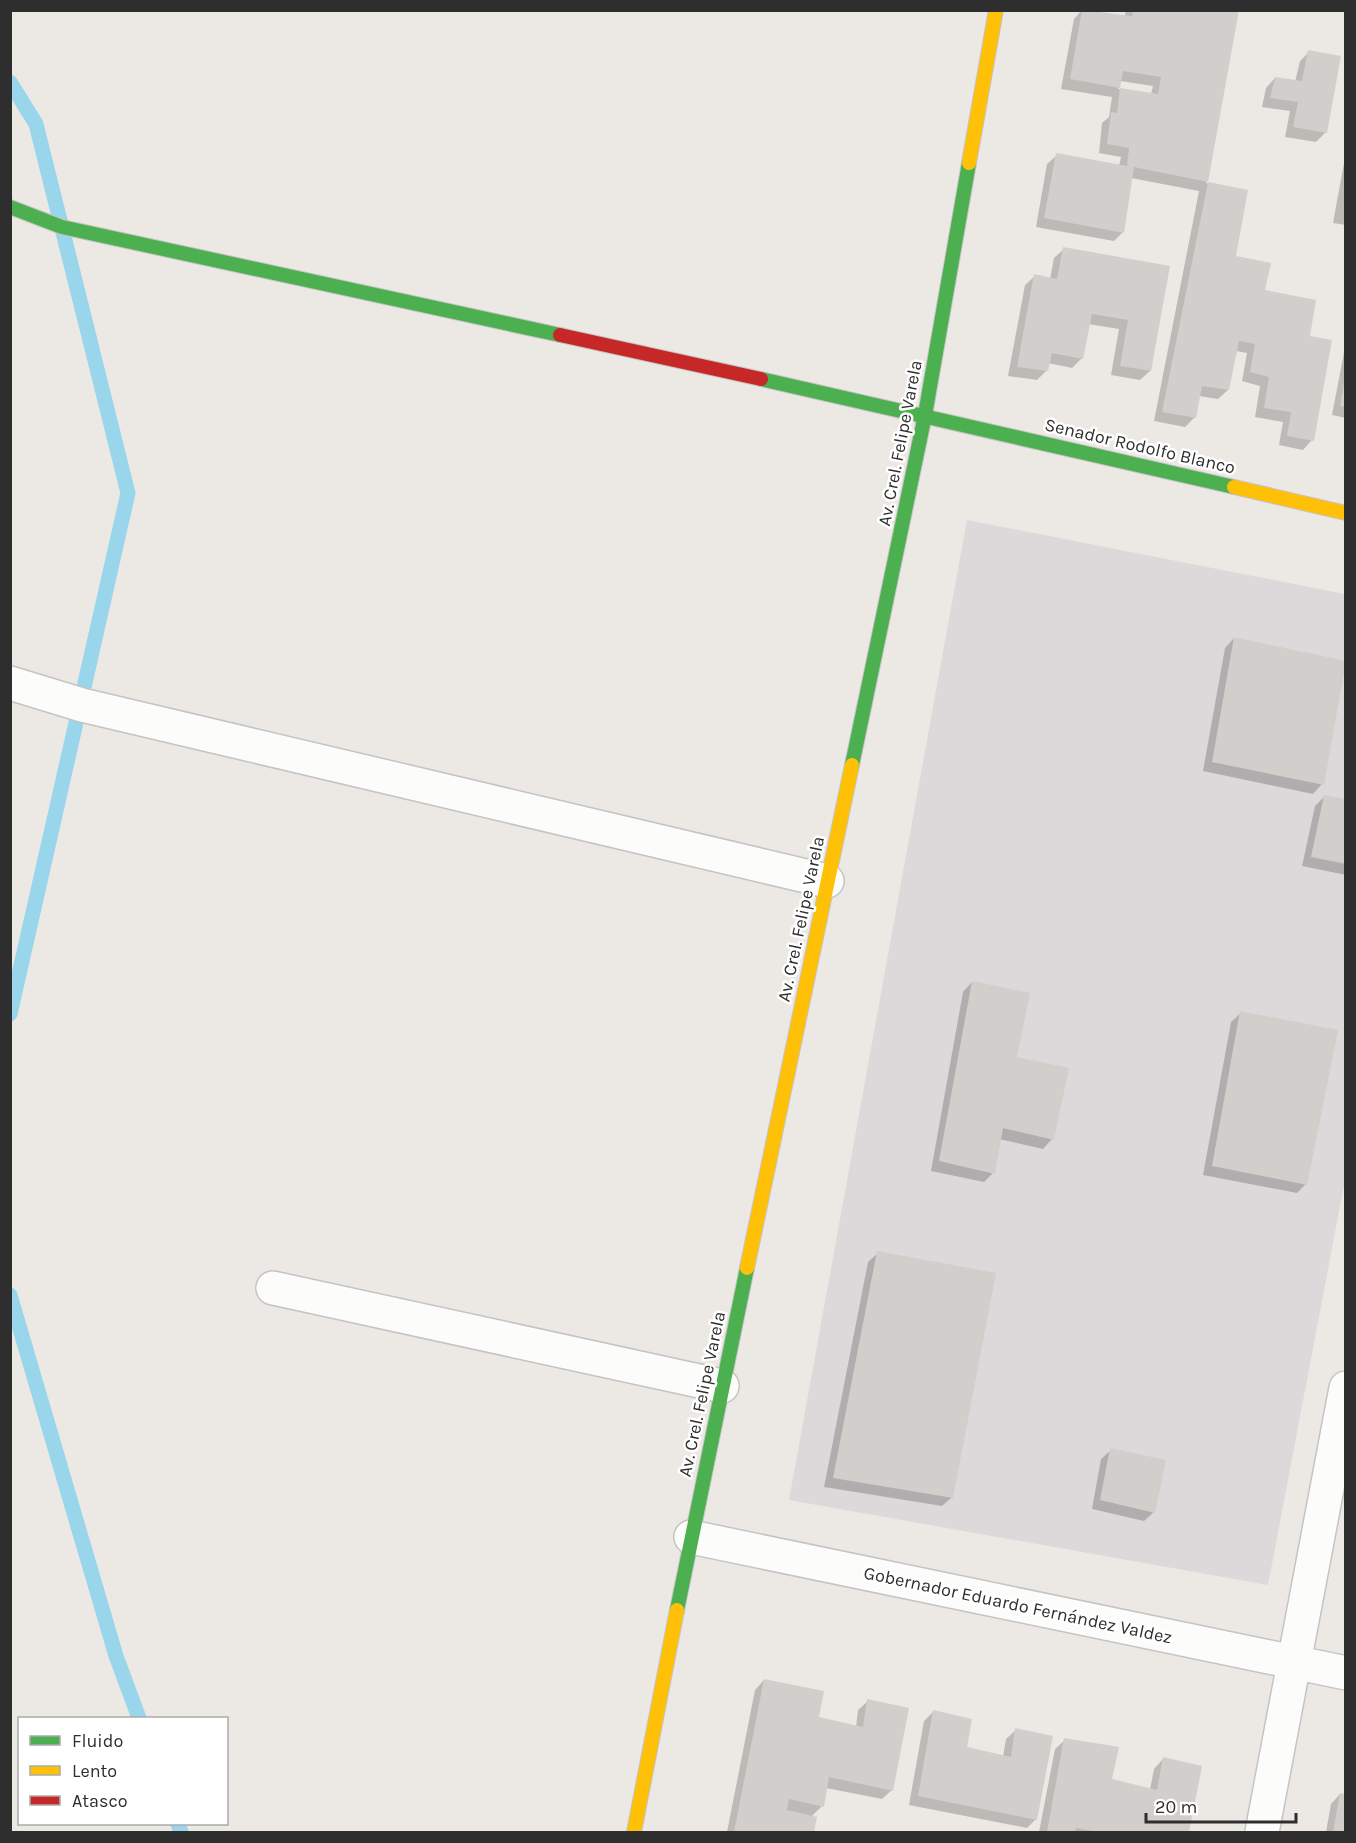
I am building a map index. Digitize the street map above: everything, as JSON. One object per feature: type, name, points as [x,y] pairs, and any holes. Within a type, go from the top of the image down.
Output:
[{"type":"main road","name":"Av. Crel. Felipe Varela","points":[[634,1833],[722,1386],[926,415],[996,10]]},
{"type":"main road","name":"Senador Rodolfo Blanco","points":[[10,207],[62,227],[926,415],[1346,513]]},
{"type":"street","points":[[10,683],[93,708],[827,881]]},
{"type":"street","points":[[273,1288],[722,1386]]},
{"type":"street","points":[[1262,1833],[1346,1388]]},
{"type":"street","name":"Gobernador Eduardo Fernández Valdez","points":[[691,1537],[1346,1673]]},
{"type":"shaded area","points":[[967,520],[1345,594],[1345,1180],[1268,1585],[789,1500]]},
{"type":"building","points":[[1082,10],[1132,16],[1133,10],[1239,10],[1208,182],[1134,167],[1124,233],[1044,218],[1056,153],[1127,166],[1129,148],[1107,144],[1111,112],[1117,113],[1120,88],[1070,79]],"holes":[[[1123,71],[1161,77],[1158,94],[1120,88]]]},
{"type":"building","points":[[1308,50],[1341,56],[1327,133],[1293,127],[1298,102],[1270,98],[1275,77],[1302,81]]},
{"type":"building","points":[[1208,182],[1248,190],[1236,256],[1271,263],[1265,290],[1316,300],[1310,336],[1332,340],[1314,441],[1287,436],[1291,412],[1264,408],[1269,377],[1250,372],[1255,344],[1239,341],[1229,390],[1202,386],[1196,418],[1162,412]]},
{"type":"building","points":[[1063,247],[1170,266],[1151,371],[1120,366],[1128,320],[1092,314],[1083,359],[1052,353],[1048,371],[1017,367],[1034,274],[1057,279]]},
{"type":"building","points":[[1344,383],[1346,383],[1346,407],[1340,406]]},
{"type":"building","points":[[1234,637],[1346,661],[1324,785],[1212,762]]},
{"type":"building","points":[[1324,795],[1346,799],[1346,864],[1311,857]]},
{"type":"building","points":[[972,981],[1030,993],[1017,1057],[1069,1068],[1054,1140],[1003,1128],[995,1174],[939,1161]]},
{"type":"building","points":[[1240,1011],[1338,1030],[1307,1185],[1212,1166]]},
{"type":"building","points":[[877,1251],[996,1273],[953,1498],[833,1478]]},
{"type":"building","points":[[1110,1448],[1166,1460],[1155,1513],[1100,1500]]},
{"type":"building","points":[[764,1679],[824,1691],[819,1717],[863,1727],[867,1699],[909,1708],[893,1791],[829,1777],[824,1807],[789,1799],[787,1810],[817,1817],[814,1832],[734,1832]]},
{"type":"building","points":[[933,1710],[972,1719],[967,1747],[1011,1757],[1015,1728],[1053,1736],[1037,1820],[918,1796]]},
{"type":"building","points":[[1064,1738],[1119,1747],[1112,1779],[1157,1790],[1163,1757],[1202,1766],[1189,1832],[1099,1832],[1076,1828],[1075,1832],[1047,1832]]},
{"type":"building","points":[[1340,1793],[1346,1794],[1346,1832],[1333,1832]]},
{"type":"waterway","points":[[10,82],[36,124],[128,493],[10,1014]]},
{"type":"waterway","points":[[10,1295],[116,1656],[139,1717]]},
{"type":"waterway","points":[[178,1825],[181,1832]]},
{"type":"traffic: fast","points":[[852,765],[925,415],[969,163]]},
{"type":"traffic: fast","points":[[10,207],[62,227],[560,335]]},
{"type":"traffic: fast","points":[[761,379],[1234,487]]},
{"type":"traffic: fast","points":[[677,1610],[747,1268]]},
{"type":"traffic: slow","points":[[969,163],[996,10]]},
{"type":"traffic: slow","points":[[1234,487],[1346,513]]},
{"type":"traffic: slow","points":[[747,1268],[852,765]]},
{"type":"traffic: slow","points":[[634,1832],[677,1610]]},
{"type":"traffic: jam","points":[[560,335],[761,379]]}]
